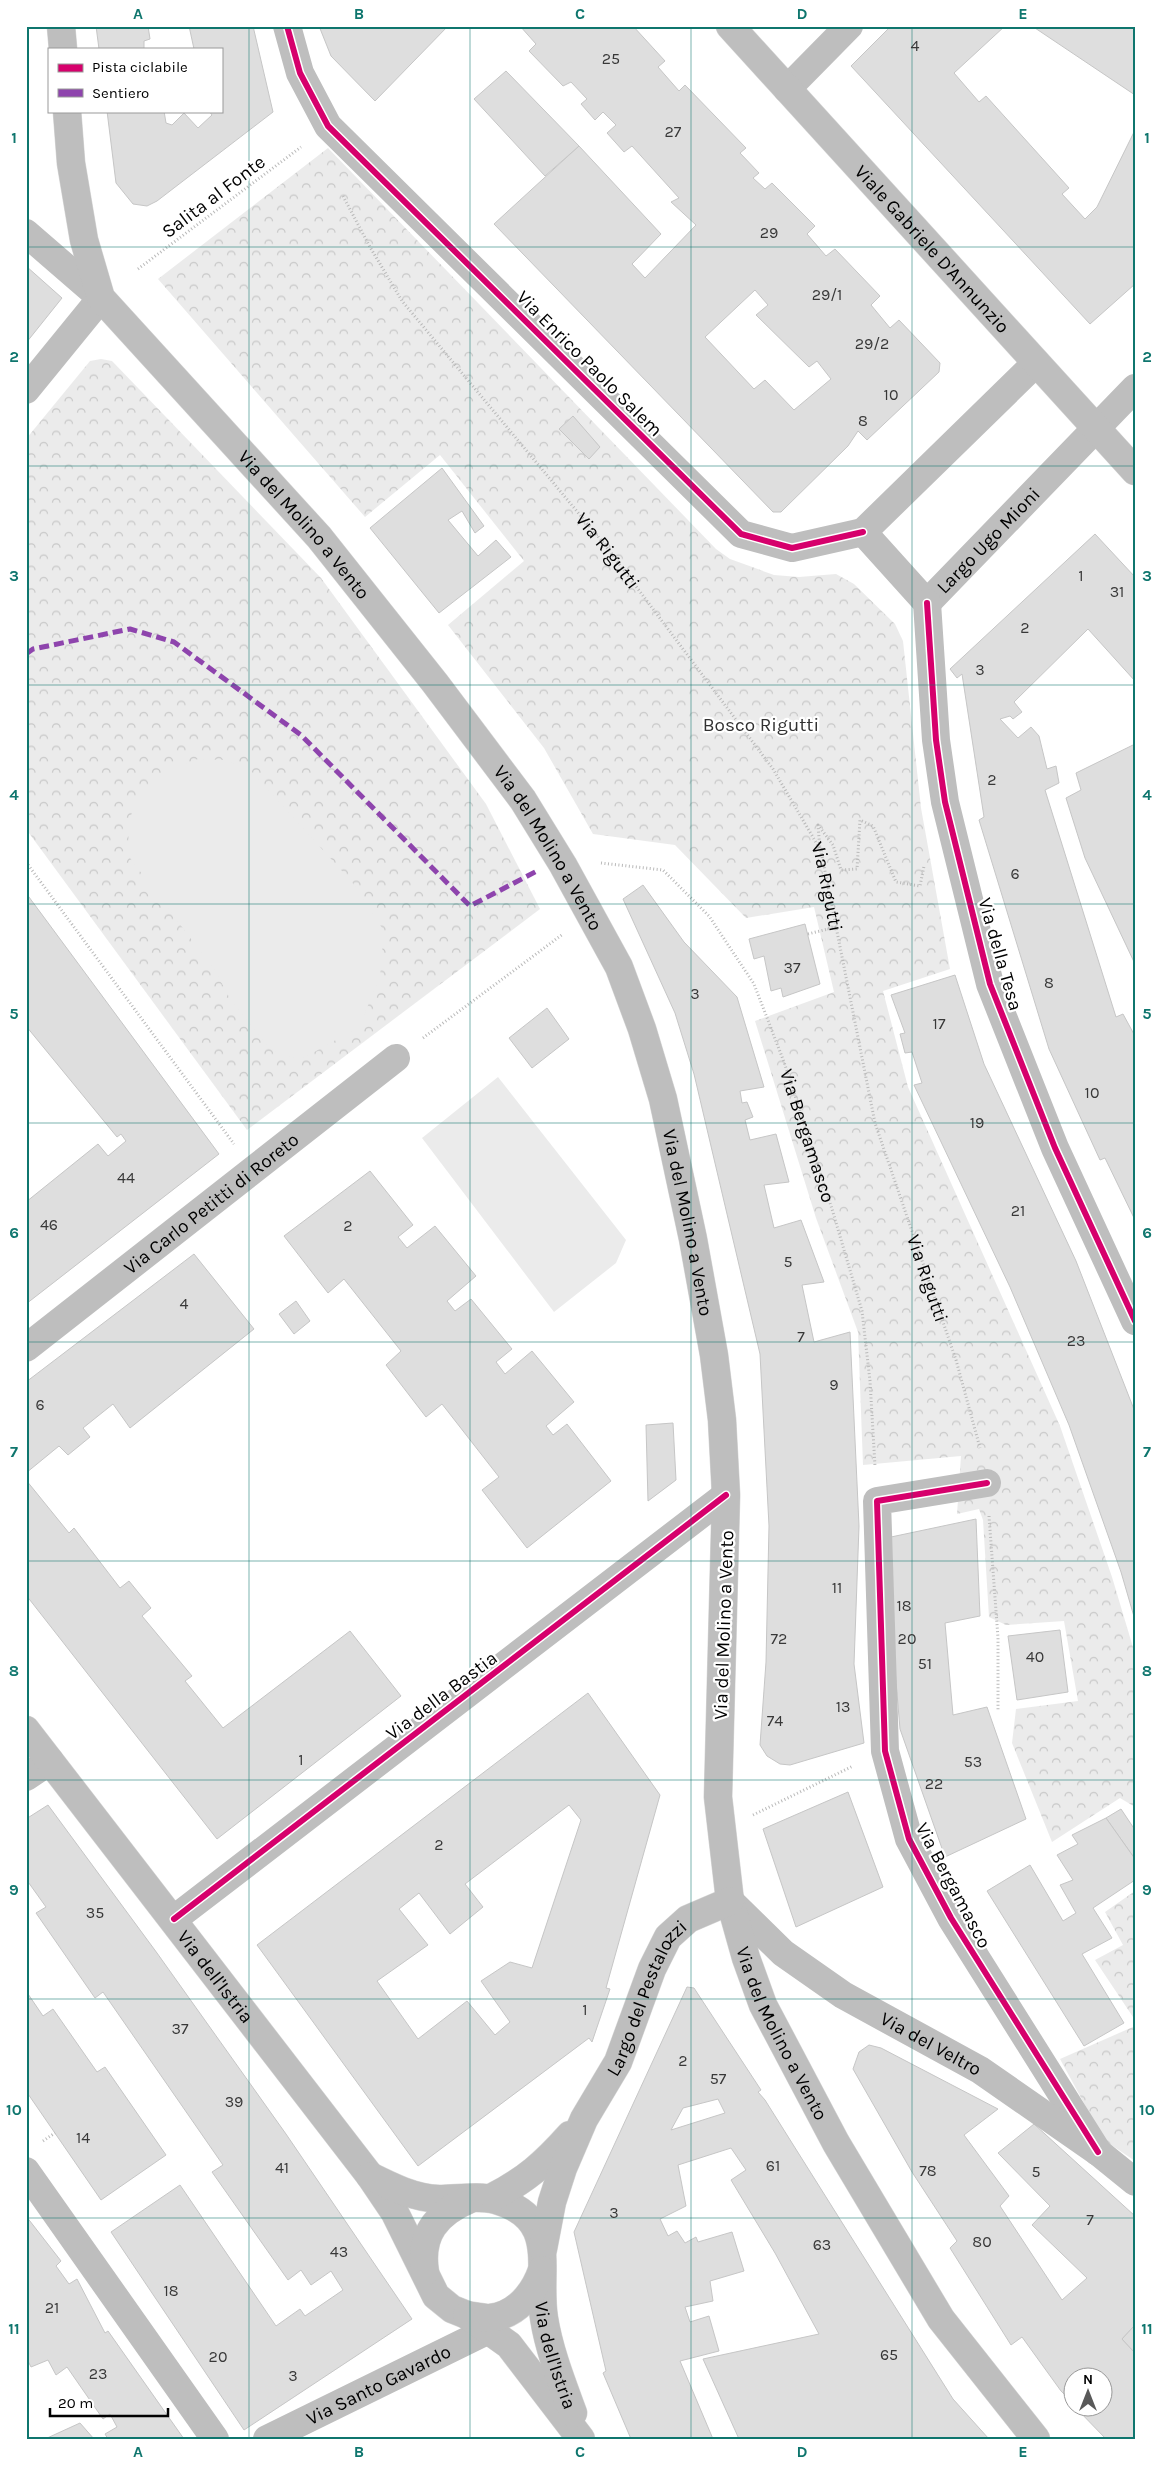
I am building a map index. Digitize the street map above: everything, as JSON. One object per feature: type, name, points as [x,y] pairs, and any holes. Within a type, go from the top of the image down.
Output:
[{"type":"street","points":[[61,26],[62,48]]},
{"type":"street","name":"Via Enrico Paolo Salem","points":[[287,26],[300,73],[328,126],[741,534],[792,548],[863,532]]},
{"type":"street","name":"Viale Gabriele D'Annunzio","points":[[730,26],[1135,471]]},
{"type":"street","points":[[787,89],[849,26]]},
{"type":"street","name":"Via del Molino a Vento","points":[[67,112],[71,162],[84,240],[102,298],[319,538],[435,683],[523,800],[564,865],[619,967],[642,1029],[663,1099],[693,1238],[714,1355],[722,1420],[726,1496],[718,1797],[730,1901],[746,1958],[763,2005],[836,2143],[941,2319],[1036,2439]]},
{"type":"street","points":[[26,233],[102,298],[26,390]]},
{"type":"street","points":[[863,532],[1036,363]]},
{"type":"street","name":"Largo Ugo Mioni","points":[[863,532],[927,603],[1097,430],[1135,388]]},
{"type":"street","name":"Via della Tesa","points":[[927,603],[936,740],[944,802],[990,984],[1055,1148],[1135,1320]]},
{"type":"street","name":"Via Carlo Petitti di Roreto","points":[[26,1348],[396,1058]]},
{"type":"street","points":[[877,1501],[987,1483]]},
{"type":"street","name":"Via della Bastia","points":[[174,1919],[726,1496]]},
{"type":"street","name":"Via Bergamasco","points":[[877,1501],[885,1751],[909,1839],[951,1918],[1098,2152]]},
{"type":"street","name":"Via dell'Istria","points":[[26,1730],[174,1919],[370,2176],[395,2214],[436,2296],[452,2309],[510,2344],[582,2439]]},
{"type":"street","points":[[26,1777],[50,1761]]},
{"type":"street","name":"Largo del Pestalozzi","points":[[543,2259],[552,2202],[563,2168],[584,2119],[618,2062],[652,1969],[668,1937],[688,1919],[730,1901]]},
{"type":"street","name":"Via del Veltro","points":[[730,1901],[783,1953],[843,1995],[980,2070],[1098,2152],[1135,2182]]},
{"type":"street","name":"Largo del Pestalozzi","points":[[481,2199],[520,2184],[547,2161],[584,2119]]},
{"type":"street","points":[[26,2171],[216,2439]]},
{"type":"street","name":"Via dell'Istria","points":[[370,2176],[400,2191],[436,2198],[481,2199],[510,2204],[526,2215],[537,2231],[543,2259],[544,2318],[564,2387],[582,2439]]},
{"type":"street","name":"Via dell'Istria","points":[[426,2278],[423,2258],[426,2238],[436,2221],[451,2207],[481,2199]]},
{"type":"street","name":"Via dell'Istria","points":[[478,2323],[509,2313],[525,2302],[536,2286],[543,2259]]},
{"type":"street","name":"Via Santo Gavardo","points":[[267,2439],[478,2323]]},
{"type":"path","points":[[820,850],[818,825],[833,845],[841,870],[857,869],[860,820],[873,826],[896,882],[920,886],[926,858]]},
{"type":"path","points":[[26,862],[239,1150]]},
{"type":"path","points":[[422,1038],[571,928]]},
{"type":"path","points":[[808,934],[836,928]]},
{"type":"path","points":[[753,1815],[885,1751]]},
{"type":"green space","name":"Bosco Rigutti","points":[[328,148],[716,549],[730,559],[774,575],[799,577],[836,574],[854,584],[895,624],[903,641],[921,808],[950,969],[883,991],[908,1087],[1060,1426],[1112,1577],[1135,1654],[1135,1807],[1120,1798],[1052,1842],[1012,1743],[1016,1709],[1078,1701],[1064,1621],[1006,1625],[989,1617],[983,1520],[979,1509],[957,1514],[961,1456],[863,1465],[858,1332],[816,1218],[755,1021],[834,992],[814,907],[746,918],[675,845],[593,834],[544,748],[448,625],[524,561],[440,455],[365,517],[158,279]]},
{"type":"green space","points":[[101,359],[112,361],[321,578],[486,804],[540,909],[247,1130],[26,829],[26,439],[90,361]]},
{"type":"green space","points":[[198,759],[227,760],[251,771],[352,882],[384,931],[380,977],[359,1027],[300,1060],[270,1049],[230,999],[216,972],[130,858],[128,830],[133,807],[149,785],[173,768]]},
{"type":"green space","points":[[498,1077],[626,1240],[616,1263],[554,1312],[422,1138]]},
{"type":"green space","points":[[1135,1891],[1135,2020],[1095,1960],[1123,1945],[1105,1912]]},
{"type":"green space","points":[[1135,2026],[1135,2161],[1104,2140],[1060,2059]]},
{"type":"building","points":[[96,26],[148,26],[150,39],[144,41],[144,48],[99,48]]},
{"type":"building","points":[[189,26],[253,26],[273,112],[157,201],[147,206],[133,204],[116,183],[107,112],[164,112],[166,123],[172,125],[184,113],[198,128],[212,115],[210,112],[222,112],[222,48],[194,48]]},
{"type":"building","points":[[319,26],[448,26],[375,101],[331,56]]},
{"type":"building","points":[[520,26],[633,26],[665,61],[658,67],[679,91],[685,85],[746,148],[740,153],[759,173],[753,178],[765,189],[772,183],[815,226],[807,234],[826,256],[835,249],[880,296],[871,305],[890,328],[899,320],[940,363],[939,372],[867,440],[858,431],[848,446],[781,512],[773,512],[494,224],[579,146],[661,234],[632,264],[645,278],[696,225],[671,202],[679,198],[632,146],[624,152],[607,133],[616,125],[603,112],[595,120],[581,104],[587,99],[571,82],[563,86],[529,51],[536,44]],"holes":[[[755,290],[768,305],[756,315],[809,367],[817,361],[831,379],[794,410],[765,380],[754,389],[705,337]]]},
{"type":"building","points":[[891,26],[1005,26],[954,73],[979,102],[986,96],[1069,188],[1062,194],[1085,219],[1097,207],[1135,130],[1135,284],[1090,324],[851,66]]},
{"type":"building","points":[[1032,26],[1135,26],[1135,95]]},
{"type":"building","points":[[506,71],[579,146],[545,176],[474,99]]},
{"type":"building","points":[[26,266],[62,298],[26,343]]},
{"type":"building","points":[[573,416],[600,447],[589,459],[559,429]]},
{"type":"building","points":[[442,468],[484,526],[475,533],[462,511],[448,520],[478,556],[496,540],[511,557],[439,613],[370,528]]},
{"type":"building","points":[[1095,534],[1135,577],[1135,681],[1088,629],[1014,702],[1022,712],[1013,719],[1010,716],[1000,719],[1018,738],[1031,727],[1039,736],[1047,769],[1056,766],[1059,783],[1045,790],[1116,1017],[1123,1014],[1135,1036],[1135,1220],[1105,1158],[1100,1160],[1049,1049],[979,820],[984,817],[962,674],[957,678],[950,669]]},
{"type":"building","points":[[1135,744],[1135,964],[1085,858],[1066,798],[1081,790],[1076,773]]},
{"type":"building","points":[[643,885],[684,942],[737,997],[764,1087],[740,1091],[742,1103],[747,1102],[753,1117],[745,1120],[750,1140],[776,1134],[789,1182],[764,1185],[774,1228],[801,1220],[824,1282],[802,1285],[814,1342],[850,1332],[859,1526],[854,1664],[864,1743],[790,1765],[780,1764],[767,1756],[760,1745],[766,1662],[769,1526],[760,1354],[694,1074],[675,1013],[623,899]]},
{"type":"building","points":[[26,893],[219,1154],[26,1304],[26,1202],[98,1144],[108,1156],[126,1141],[121,1134],[117,1137],[26,1026]]},
{"type":"building","points":[[805,924],[820,984],[783,997],[781,988],[771,991],[764,956],[754,959],[749,939]]},
{"type":"building","points":[[955,975],[984,1064],[1076,1261],[1135,1412],[1135,1620],[1121,1572],[1069,1425],[1010,1287],[914,1085],[922,1083],[912,1052],[905,1053],[900,1034],[905,1033],[891,995]]},
{"type":"building","points":[[547,1008],[569,1039],[532,1068],[509,1038]]},
{"type":"building","points":[[370,1171],[413,1225],[398,1237],[407,1248],[435,1226],[476,1276],[447,1301],[455,1311],[471,1299],[512,1349],[496,1362],[505,1374],[532,1351],[574,1402],[546,1426],[553,1435],[567,1424],[611,1481],[527,1548],[482,1490],[499,1477],[442,1404],[426,1417],[386,1365],[401,1351],[344,1279],[328,1293],[284,1236]]},
{"type":"building","points":[[194,1254],[254,1329],[130,1428],[113,1404],[83,1428],[90,1437],[68,1455],[59,1446],[26,1473],[26,1382]]},
{"type":"building","points":[[296,1301],[310,1321],[294,1334],[279,1314]]},
{"type":"building","points":[[673,1423],[676,1480],[648,1501],[646,1425]]},
{"type":"building","points":[[26,1480],[69,1533],[74,1528],[120,1588],[129,1581],[151,1608],[142,1616],[192,1676],[185,1681],[223,1728],[350,1631],[401,1696],[217,1839],[26,1595]]},
{"type":"building","points":[[976,1519],[980,1616],[945,1623],[953,1715],[987,1707],[1026,1819],[945,1857],[900,1729],[892,1634],[891,1537]]},
{"type":"building","points":[[1060,1630],[1068,1692],[1017,1700],[1008,1636]]},
{"type":"building","points":[[588,1693],[660,1795],[606,1988],[610,1989],[592,2042],[589,2038],[418,2166],[257,1945]],"holes":[[[569,1805],[581,1820],[532,1968],[510,1962],[481,1981],[510,2022],[495,2035],[467,2001],[418,2039],[377,1981],[428,1945],[399,1909],[419,1893],[450,1934],[483,1907],[465,1884]]]},
{"type":"building","points":[[848,1792],[883,1887],[796,1927],[763,1829]]},
{"type":"building","points":[[48,1805],[157,1953],[286,2134],[412,2319],[244,2430],[111,2232],[180,2185],[276,2326],[300,2309],[305,2316],[343,2290],[331,2271],[311,2285],[301,2270],[288,2280],[212,2172],[223,2165],[103,1992],[95,1998],[36,1913],[46,1907],[26,1879],[26,1819]]},
{"type":"building","points":[[1121,1809],[1135,1830],[1135,1859],[1106,1818]]},
{"type":"building","points":[[1106,1818],[1135,1859],[1135,1880],[1093,1908],[1112,1938],[1082,1954],[1124,2023],[1084,2046],[987,1891],[1030,1865],[1063,1921],[1076,1913],[1060,1885],[1073,1880],[1057,1855],[1078,1844],[1072,1835]]},
{"type":"building","points":[[687,1987],[694,1988],[761,2090],[758,2092],[765,2100],[953,2399],[989,2439],[739,2439],[703,2359],[819,2334],[775,2253],[731,2180],[746,2170],[731,2148],[678,2165],[686,2206],[660,2219],[668,2236],[677,2231],[685,2243],[696,2237],[698,2242],[732,2232],[744,2271],[710,2281],[713,2301],[685,2307],[690,2322],[709,2316],[719,2351],[680,2361],[713,2439],[631,2439],[603,2373],[606,2371],[574,2232]],"holes":[[[718,2099],[725,2113],[671,2130],[683,2108]]]},
{"type":"building","points":[[26,1991],[43,2016],[53,2009],[97,2072],[105,2067],[166,2155],[101,2200],[26,2091]]},
{"type":"building","points":[[869,2045],[881,2048],[998,2109],[964,2135],[1009,2196],[1000,2206],[1062,2300],[1087,2278],[1032,2225],[1050,2206],[998,2153],[1034,2124],[1135,2216],[1135,2325],[1122,2339],[1135,2353],[1135,2439],[1106,2439],[1086,2418],[1114,2418],[1114,2368],[1064,2368],[1064,2394],[1022,2337],[1011,2345],[950,2248],[957,2241],[912,2172],[853,2069],[859,2052]]},
{"type":"building","points":[[26,2216],[61,2261],[56,2266],[69,2284],[77,2279],[105,2333],[108,2331],[184,2439],[108,2439],[105,2434],[117,2427],[110,2414],[103,2419],[67,2367],[56,2375],[48,2360],[31,2367],[26,2357]]},
{"type":"building","points":[[1135,2325],[1135,2353],[1122,2339]]},
{"type":"building","points":[[80,2423],[94,2439],[45,2439]]},
{"type":"marked path","points":[[26,654],[33,649],[130,629],[174,642],[301,735],[470,906],[537,871]]},
{"type":"cycle path","points":[[287,26],[300,73],[328,126],[741,534],[792,548],[863,532]]},
{"type":"cycle path","points":[[927,603],[936,740],[945,802],[990,984],[1055,1148],[1135,1321]]},
{"type":"cycle path","points":[[987,1483],[877,1501],[885,1751],[909,1839],[951,1918],[1098,2152]]},
{"type":"cycle path","points":[[174,1919],[726,1495]]}]
